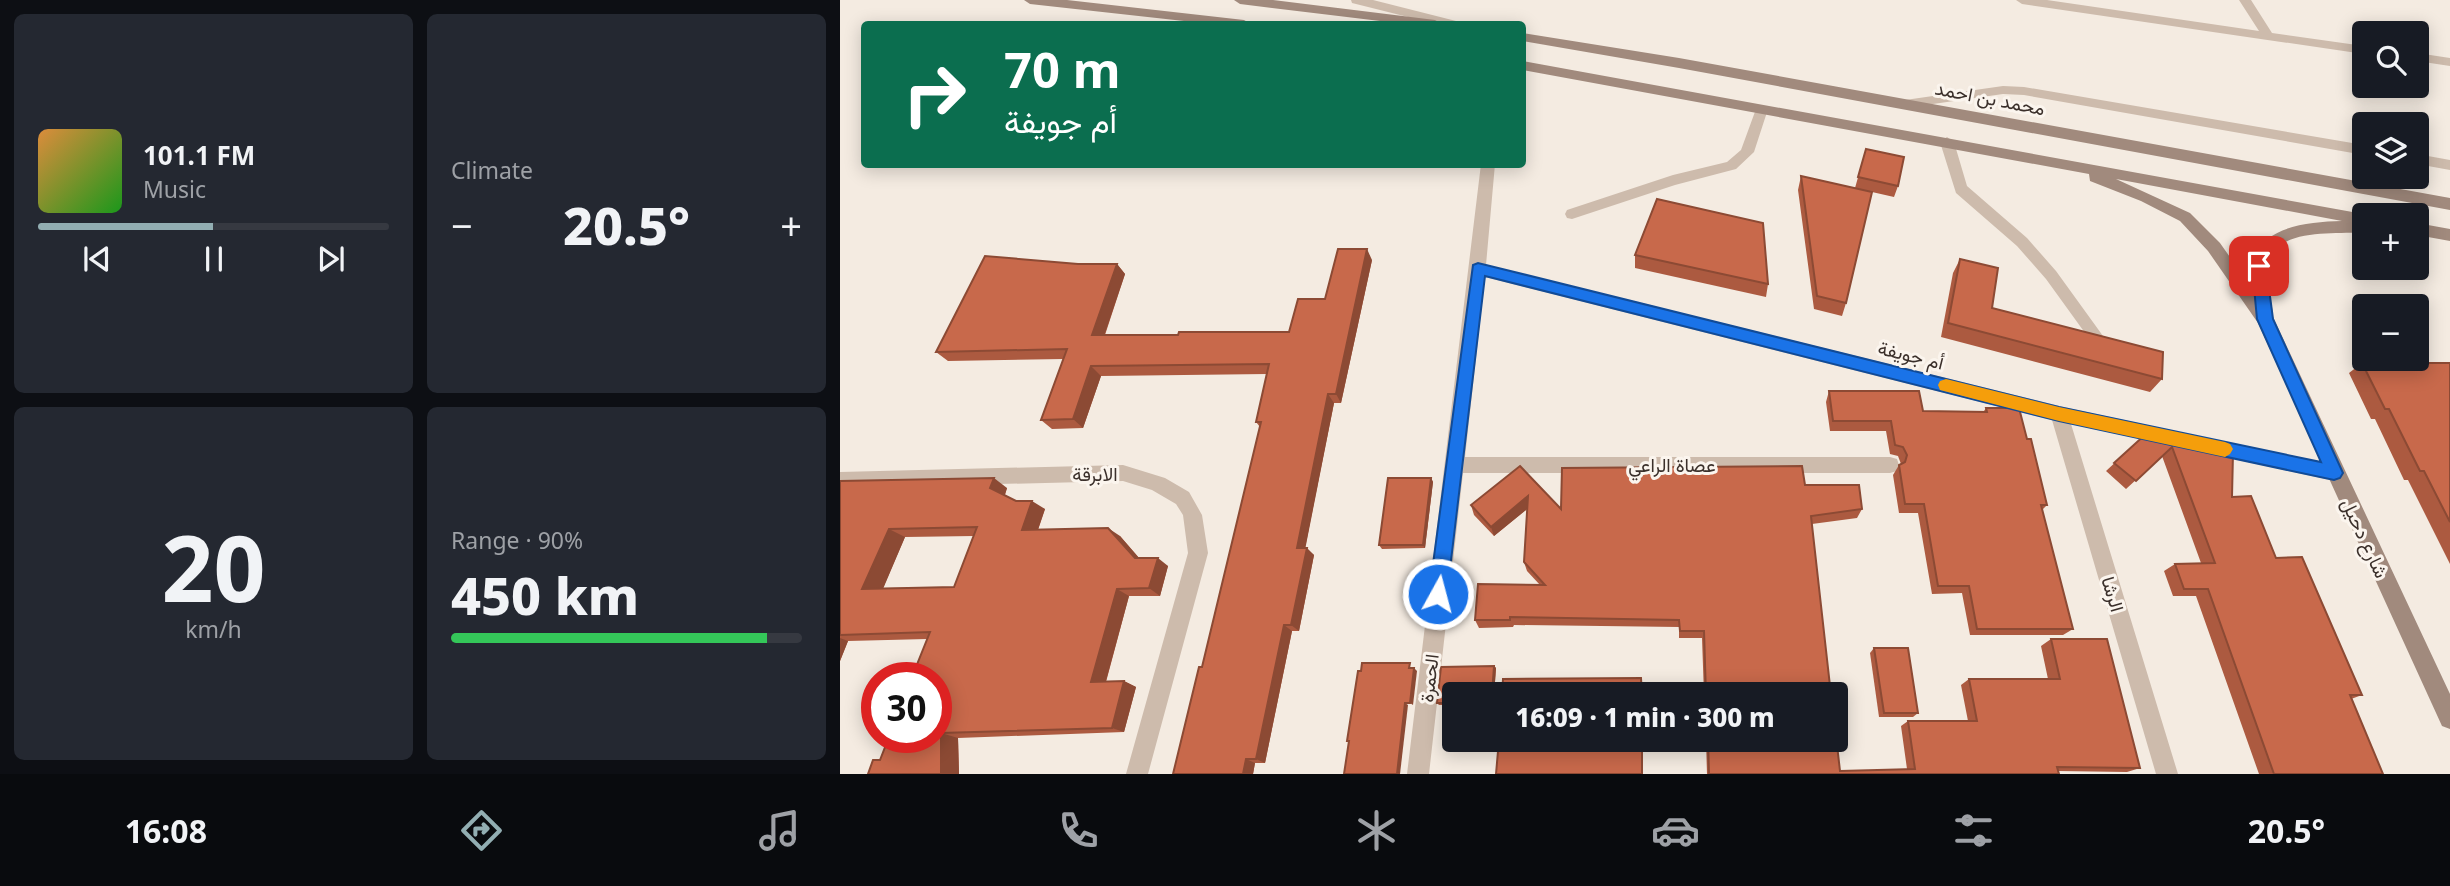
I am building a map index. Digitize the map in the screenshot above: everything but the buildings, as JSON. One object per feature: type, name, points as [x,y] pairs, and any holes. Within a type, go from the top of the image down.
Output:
[{"type":"street","points":[[1030,0],[1217,21]]},
{"type":"street","points":[[1240,0],[1411,21]]},
{"type":"street","points":[[1357,0],[1439,21]]},
{"type":"street","name":"محمد بن احمد","points":[[1526,38],[2450,204]]},
{"type":"street","points":[[1526,66],[2352,217]]},
{"type":"street","name":"شارع دحيل","points":[[2056,162],[2146,197],[2185,217],[2214,247],[2265,319],[2334,473],[2450,718]]},
{"type":"street","name":"الحمرة","points":[[1418,774],[1488,168]]},
{"type":"street","name":"شارع دحيل","points":[[2265,319],[2259,266],[2272,242],[2300,229],[2352,227]]},
{"type":"street","points":[[2429,231],[2450,235]]},
{"type":"street","name":"أم جويفة","points":[[1478,269],[2059,414],[2334,473]]},
{"type":"street","name":"الرشا","points":[[2059,414],[2167,774]]},
{"type":"street","name":"عصاة الراعي","points":[[1453,466],[1890,465]]},
{"type":"street","name":"الابرقة","points":[[840,480],[1123,473],[1158,484],[1187,503],[1195,525],[1198,553],[1136,774]]},
{"type":"lane","points":[[2022,0],[2352,48]]},
{"type":"lane","points":[[2245,0],[2268,36]]},
{"type":"lane","points":[[2429,59],[2450,62]]},
{"type":"lane","points":[[1905,104],[1982,92],[2024,90],[2352,147]]},
{"type":"lane","points":[[1572,214],[1673,180],[1731,166],[1747,152],[1762,108]]},
{"type":"lane","points":[[1947,142],[1961,189],[2022,242],[2052,275],[2098,340]]},
{"type":"lane","points":[[2429,161],[2450,165]]},
{"type":"slow traffic","points":[[1946,385],[2059,414],[2225,449]]},
{"type":"route","points":[[1438,594],[1478,269],[2059,414],[2334,473],[2265,319],[2259,266]]}]
